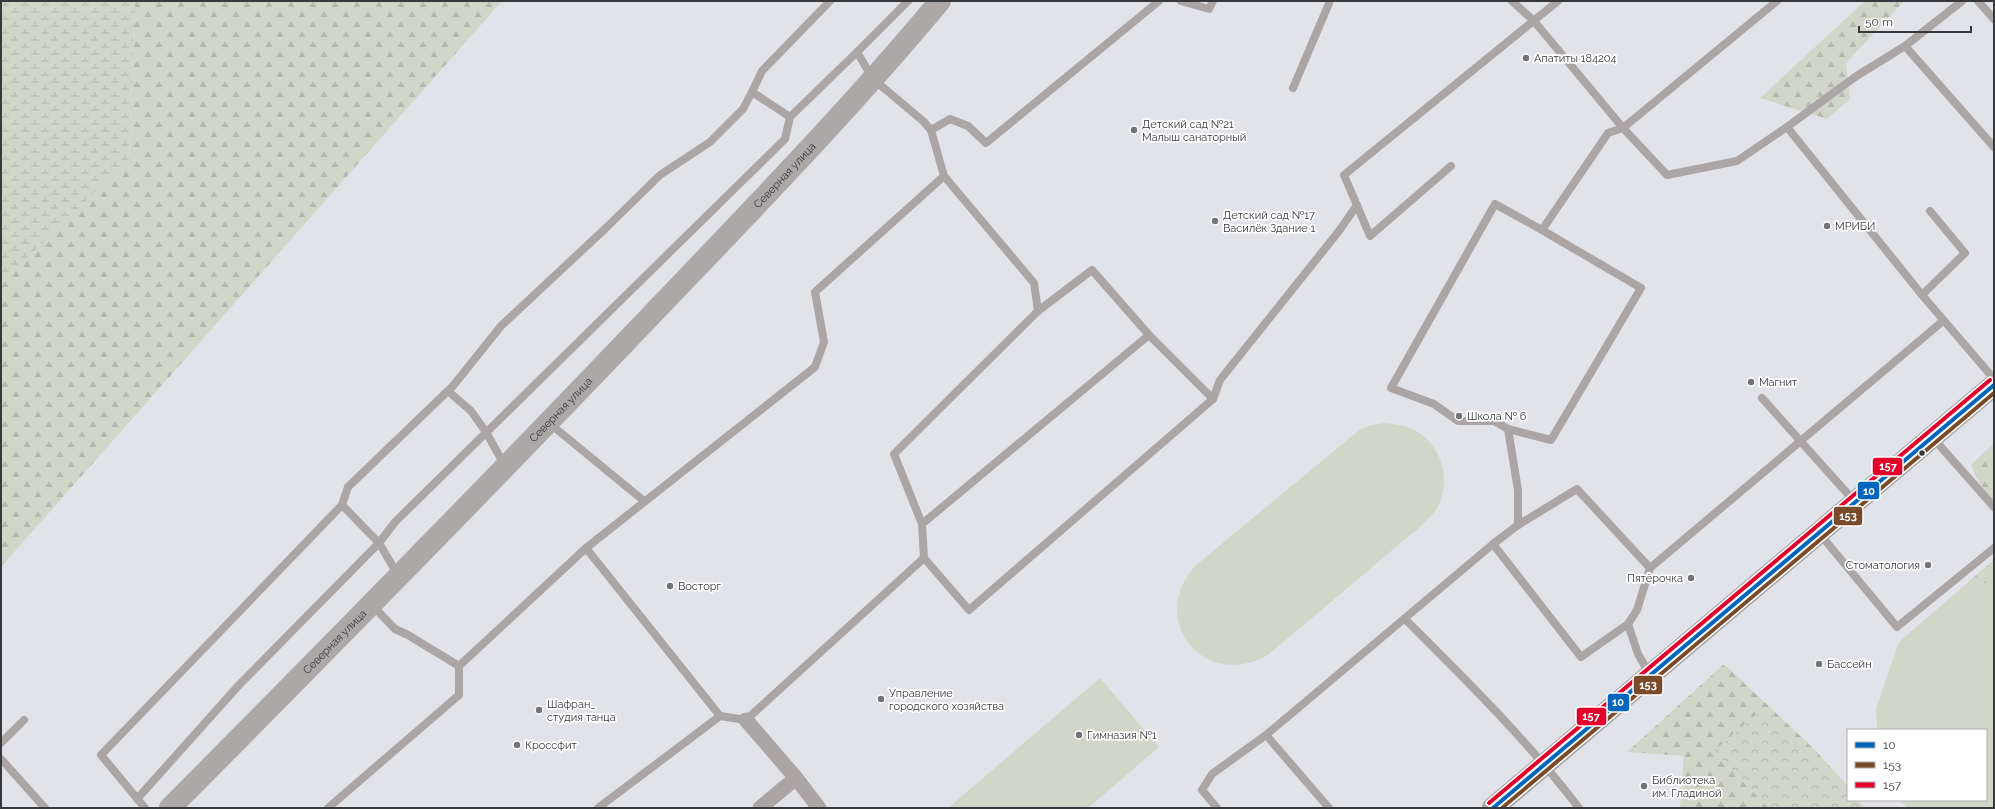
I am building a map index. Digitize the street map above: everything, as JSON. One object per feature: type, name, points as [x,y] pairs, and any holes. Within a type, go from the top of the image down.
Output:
[{"type":"main road","name":"Северная улица","points":[[170,808],[372,605],[766,195],[873,79],[940,1]]},
{"type":"street","points":[[1493,808],[1994,385]]},
{"type":"street","points":[[746,720],[796,778],[819,808]]},
{"type":"street","points":[[760,808],[796,778]]},
{"type":"lane","points":[[145,808],[101,755],[342,506],[348,487],[448,391],[501,326],[660,176],[710,142],[743,108],[762,71],[830,1]]},
{"type":"lane","points":[[137,799],[239,685],[379,544],[394,522],[785,139],[790,117],[908,1]]},
{"type":"lane","points":[[931,130],[950,119],[968,126],[986,143],[1159,1]]},
{"type":"lane","points":[[1182,1],[1209,9],[1213,1]]},
{"type":"lane","points":[[1293,88],[1330,1]]},
{"type":"lane","points":[[1512,1],[1534,21],[1623,128],[1667,175],[1737,161],[1787,127],[1855,77],[1905,46],[1962,1]]},
{"type":"lane","points":[[1451,166],[1370,236],[1344,175],[1558,1]]},
{"type":"lane","points":[[1542,230],[1608,133],[1623,128],[1777,1]]},
{"type":"lane","points":[[1978,1],[1994,19]]},
{"type":"lane","points":[[1905,46],[1994,147]]},
{"type":"lane","points":[[857,52],[873,79],[923,121],[931,130],[944,176],[1034,283],[1038,311]]},
{"type":"lane","points":[[752,92],[790,117]]},
{"type":"lane","points":[[1787,127],[1922,296],[1994,379]]},
{"type":"lane","points":[[328,808],[459,694],[459,666],[586,548],[815,367],[824,342],[815,292],[944,176]]},
{"type":"lane","points":[[1495,204],[1542,230],[1641,288],[1551,440],[1508,429],[1494,421],[1458,420],[1434,404],[1391,388],[1495,204]]},
{"type":"lane","points":[[1213,399],[1149,335],[1092,270],[1038,311],[894,454],[922,524],[924,558],[969,610],[1213,399],[1220,380],[1339,232],[1357,205]]},
{"type":"lane","points":[[1922,296],[1965,254],[1930,211]]},
{"type":"lane","points":[[1493,544],[1581,657],[1628,624],[1637,610],[1650,568],[1943,321]]},
{"type":"lane","points":[[922,524],[1149,335]]},
{"type":"lane","points":[[448,391],[471,411],[486,432],[506,466]]},
{"type":"lane","points":[[1762,398],[1855,502]]},
{"type":"lane","points":[[549,422],[644,501]]},
{"type":"lane","points":[[1508,429],[1518,490],[1518,525]]},
{"type":"lane","points":[[1932,437],[1994,507]]},
{"type":"lane","points":[[1217,808],[1202,790],[1212,774],[1266,735],[1493,544],[1518,525],[1577,489],[1650,568]]},
{"type":"lane","points":[[342,506],[379,544],[399,576]]},
{"type":"lane","points":[[1819,533],[1897,627],[1994,548]]},
{"type":"lane","points":[[586,548],[720,716],[746,720],[924,558]]},
{"type":"lane","points":[[372,605],[396,629],[459,666]]},
{"type":"lane","points":[[1405,619],[1483,696],[1529,747],[1543,766],[1564,788],[1579,808]]},
{"type":"lane","points":[[1628,624],[1638,654],[1650,675]]},
{"type":"lane","points":[[598,808],[720,716]]},
{"type":"lane","points":[[1,743],[24,720]]},
{"type":"lane","points":[[1266,735],[1329,808]]},
{"type":"lane","points":[[1,759],[45,808]]},
{"type":"lane","points":[[1564,788],[1571,808]]},
{"type":"green space","points":[[1,1],[135,1],[129,159],[1,283]]},
{"type":"green space","points":[[135,1],[502,1],[1,567],[1,283],[129,159]]},
{"type":"green space","points":[[1865,1],[1904,1],[1846,63],[1850,99],[1827,119],[1760,98]]},
{"type":"green space","points":[[1385,423],[1412,429],[1421,434],[1436,450],[1443,470],[1444,481],[1440,502],[1434,512],[1421,526],[1268,655],[1245,664],[1223,664],[1204,657],[1190,645],[1180,628],[1177,608],[1182,587],[1195,566],[1358,431],[1371,425]]},
{"type":"green space","points":[[1994,443],[1994,504],[1984,492],[1971,465]]},
{"type":"green space","points":[[1994,560],[1994,808],[1908,808],[1900,801],[1987,801],[1987,729],[1877,729],[1876,709],[1899,642]]},
{"type":"green space","points":[[1994,560],[1994,583],[1967,583]]},
{"type":"green space","points":[[1724,664],[1812,747],[1847,785],[1847,790],[1765,707],[1714,751],[1769,808],[1680,808],[1684,756],[1627,752]]},
{"type":"green space","name":"Гимназия №1","points":[[1100,678],[1159,747],[1088,808],[948,808]]},
{"type":"green space","points":[[1765,707],[1847,790],[1847,801],[1858,801],[1865,808],[1769,808],[1714,751]]},
{"type":"transit line","name":"157","points":[[1489,803],[1990,380]]},
{"type":"transit line","name":"10","points":[[1493,808],[1994,385]]},
{"type":"transit line","name":"153","points":[[1502,808],[1994,393]]},
{"type":"place","name":"Апатиты 184204","points":[[1526,58]]},
{"type":"place","name":"Детский сад №21 Малыш санаторный","points":[[1134,130]]},
{"type":"place","name":"Детский сад №17 Василёк Здание 1","points":[[1215,221]]},
{"type":"place","name":"МРИБИ","points":[[1827,226]]},
{"type":"place","name":"Магнит","points":[[1751,382]]},
{"type":"place","name":"Школа № 6","points":[[1459,416]]},
{"type":"place","name":"Стоматология","points":[[1928,565]]},
{"type":"place","name":"Пятёрочка","points":[[1691,578]]},
{"type":"place","name":"Восторг","points":[[670,586]]},
{"type":"place","name":"Бассейн","points":[[1819,664]]},
{"type":"place","name":"Управление городского хозяйства","points":[[881,699]]},
{"type":"place","name":"Шафран_ студия танца","points":[[539,710]]},
{"type":"place","name":"Гимназия №1","points":[[1079,735]]},
{"type":"place","name":"Кроссфит","points":[[517,745]]},
{"type":"place","name":"Библиотека им. Гладиной","points":[[1644,786]]}]
